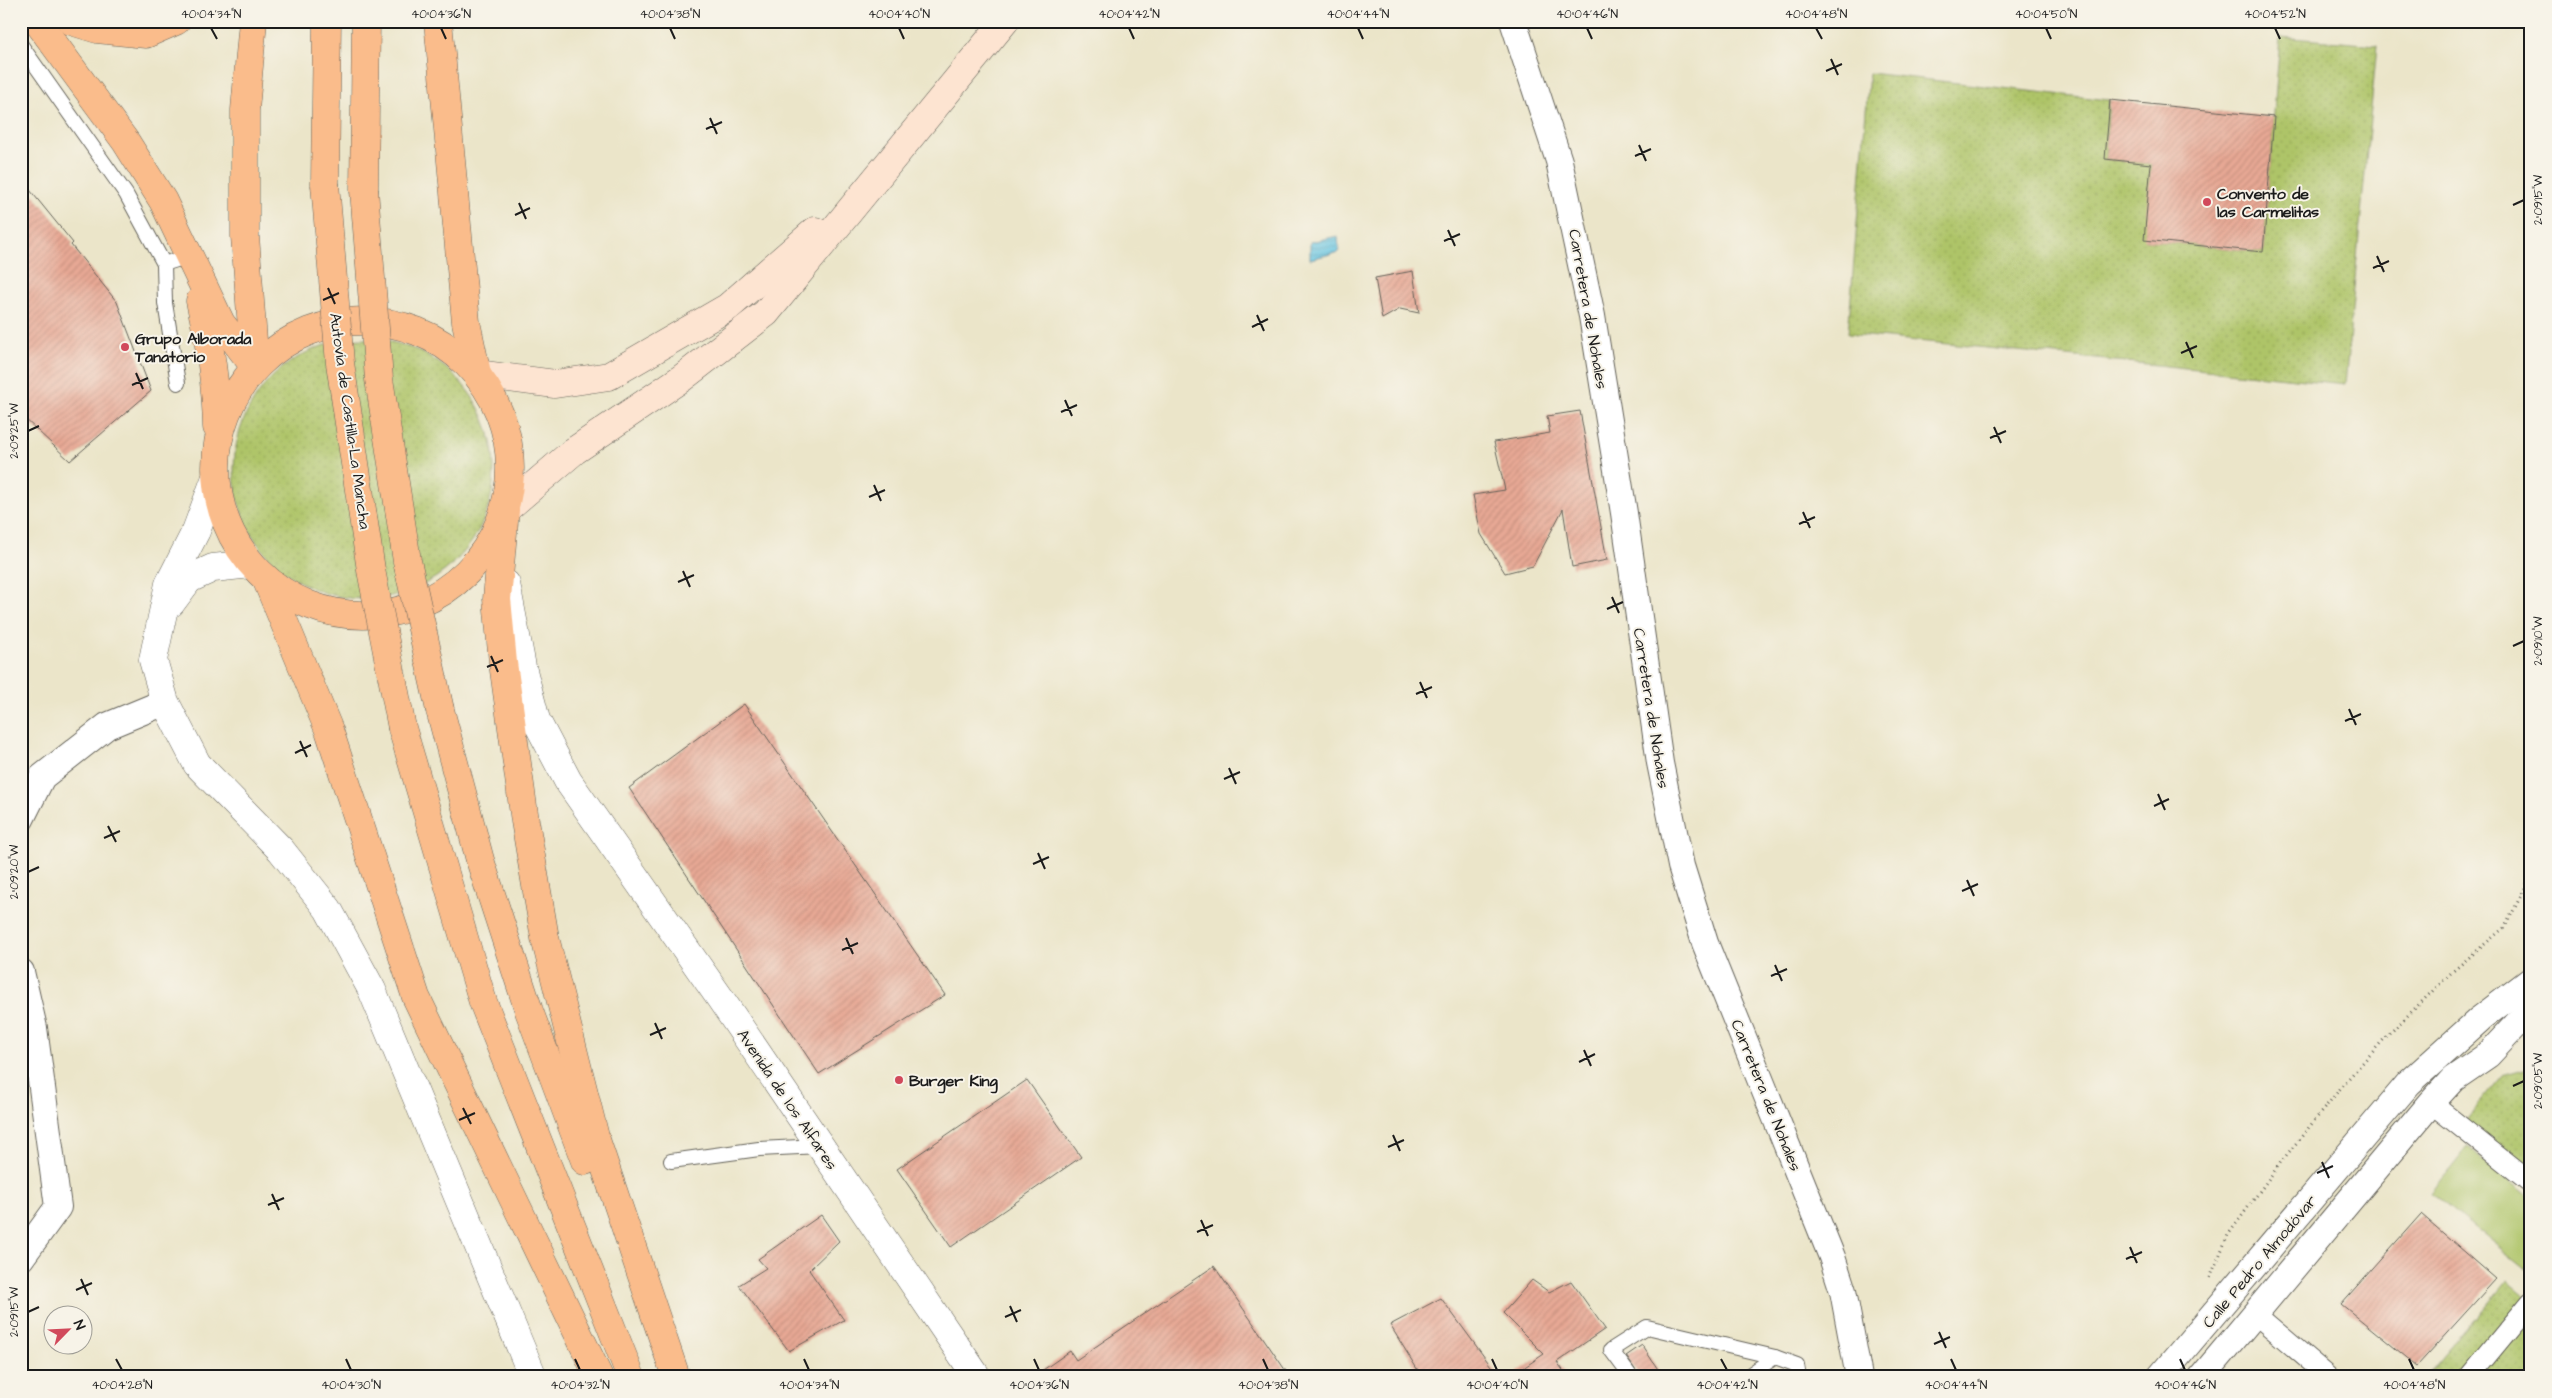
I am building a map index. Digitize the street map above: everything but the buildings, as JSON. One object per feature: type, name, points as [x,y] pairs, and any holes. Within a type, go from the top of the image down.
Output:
[{"type":"highway","points":[[37,21],[126,142],[163,201],[221,323],[255,367]]},
{"type":"highway","points":[[71,21],[97,29],[146,34],[176,21]]},
{"type":"highway","points":[[253,21],[245,119],[245,236],[255,367]]},
{"type":"highway","name":"Autovía de Castilla-La Mancha","points":[[327,21],[325,184],[340,363],[371,570],[402,728],[483,1002],[631,1377]]},
{"type":"highway","name":"Autovía de Castilla-La Mancha","points":[[366,21],[364,190],[379,379],[408,561],[440,710],[480,860],[529,1011],[670,1377]]},
{"type":"highway","points":[[438,21],[466,322],[477,374]]},
{"type":"highway","points":[[189,256],[209,336],[216,396],[217,443],[215,480],[226,525],[259,572],[329,730],[416,997],[599,1377]]},
{"type":"highway","points":[[217,443],[230,402],[255,367],[295,336],[342,321],[393,323],[439,341],[477,374],[492,396],[503,420],[511,465],[497,599],[503,663],[545,938],[595,1137],[676,1377]]},
{"type":"highway","points":[[259,572],[306,605],[351,616],[396,613],[439,596],[474,566],[493,540],[505,510]]},
{"type":"main road","points":[[505,510],[574,451],[682,378],[766,313],[869,184],[1005,21]]},
{"type":"main road","points":[[477,374],[555,384],[609,376],[728,307],[869,184]]},
{"type":"street","name":"Carretera de Nohales","points":[[1513,21],[1559,161],[1590,306],[1624,514],[1660,763],[1681,866],[1705,943],[1832,1257],[1843,1291],[1859,1377]]},
{"type":"street","points":[[215,480],[196,530],[169,584],[153,660],[165,702],[197,764],[281,850],[328,909],[372,990],[533,1377]]},
{"type":"street","name":"Avenida de los Alfares","points":[[501,560],[522,667],[536,720],[568,781],[977,1377]]},
{"type":"street","points":[[163,614],[189,578],[213,568],[259,572]]},
{"type":"street","points":[[21,819],[42,776],[107,726],[165,702]]},
{"type":"street","points":[[21,972],[34,1028],[58,1207],[21,1258]]},
{"type":"street","name":"Calle Pedro Almodóvar","points":[[2160,1377],[2409,1083],[2480,1018],[2531,980]]},
{"type":"street","name":"Calle Pedro Almodóvar","points":[[2202,1377],[2453,1079],[2488,1055],[2531,1009]]},
{"type":"street","points":[[2432,1103],[2531,1183]]},
{"type":"street","points":[[2469,1377],[2531,1302]]},
{"type":"street","points":[[2254,1313],[2329,1377]]},
{"type":"lane","points":[[21,45],[126,194],[164,264],[165,303],[178,383]]},
{"type":"lane","points":[[164,264],[189,256]]},
{"type":"lane","points":[[671,1161],[759,1149],[820,1146]]},
{"type":"lane","points":[[1631,1377],[1611,1350],[1647,1326],[1775,1356],[1797,1365],[1799,1377]]},
{"type":"lane","points":[[1746,1377],[1775,1356]]},
{"type":"path","points":[[2209,1285],[2228,1236],[2281,1162],[2348,1079],[2387,1036],[2452,972],[2505,926],[2531,876]]},
{"type":"green space","points":[[2280,37],[2377,45],[2345,384],[1848,334],[1869,73],[2109,100],[2105,159],[2151,164],[2145,240],[2263,252]]},
{"type":"green space","points":[[364,339],[389,341],[414,349],[436,361],[456,377],[472,397],[484,419],[492,444],[494,469],[492,494],[484,519],[472,541],[456,561],[436,577],[414,589],[389,597],[364,599],[339,597],[314,589],[292,577],[272,561],[256,541],[244,519],[236,494],[234,469],[236,444],[244,419],[256,397],[272,377],[292,361],[314,349],[339,341]]},
{"type":"green space","points":[[2531,1068],[2531,1178],[2463,1123],[2502,1076]]},
{"type":"green space","points":[[2468,1147],[2531,1198],[2531,1263],[2526,1269],[2431,1193]]},
{"type":"green space","points":[[2507,1281],[2531,1301],[2530,1377],[2426,1377]]},
{"type":"water","points":[[1338,236],[1339,252],[1310,259],[1310,242]]},
{"type":"place","name":"Convento de las Carmelitas","points":[[2207,202]]},
{"type":"place","name":"Grupo Alborada Tanatorio","points":[[125,347]]},
{"type":"place","name":"Burger King","points":[[899,1080]]}]
